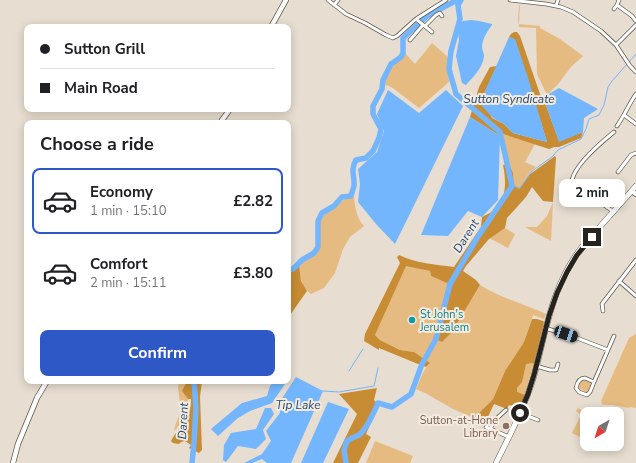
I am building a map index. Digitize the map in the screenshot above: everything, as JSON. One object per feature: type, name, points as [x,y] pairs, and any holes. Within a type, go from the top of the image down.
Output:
[{"type":"main road","points":[[496,463],[528,394],[550,310],[574,259],[582,247],[635,191]]},
{"type":"street","points":[[273,24],[286,0]]},
{"type":"street","points":[[328,0],[346,14],[389,37],[394,37],[446,0]]},
{"type":"street","points":[[334,5],[338,0]]},
{"type":"street","points":[[510,0],[556,6],[573,12],[601,31],[616,45],[630,66],[636,72]]},
{"type":"street","points":[[556,6],[558,0]]},
{"type":"street","points":[[619,0],[615,7],[632,16],[636,20]]},
{"type":"street","points":[[410,40],[423,25],[436,15],[440,13],[442,16]]},
{"type":"street","points":[[417,20],[432,32]]},
{"type":"street","points":[[616,45],[636,24]]},
{"type":"street","points":[[617,126],[635,96]]},
{"type":"street","points":[[624,116],[636,124]]},
{"type":"street","points":[[614,132],[590,153],[580,165],[573,177],[572,184],[576,192],[591,196],[614,212]]},
{"type":"street","points":[[618,172],[631,155],[636,153]]},
{"type":"street","points":[[603,311],[602,304],[636,260]]},
{"type":"street","points":[[619,281],[636,296]]},
{"type":"street","points":[[545,328],[608,350]]},
{"type":"street","points":[[594,382],[585,378],[581,379],[578,381],[576,390],[580,393],[588,394],[590,392],[614,336]]},
{"type":"street","points":[[536,366],[556,370],[558,364]]},
{"type":"street","points":[[13,463],[18,444],[37,398],[45,384]]},
{"type":"street","points":[[490,429],[495,420],[506,410]]},
{"type":"street","points":[[520,413],[538,420]]},
{"type":"street","points":[[486,427],[509,437]]},
{"type":"shaded area","points":[[519,5],[519,24],[540,26],[540,28],[560,39],[583,56],[571,67],[547,95],[537,74],[536,28],[519,27],[518,19]]},
{"type":"shaded area","points":[[514,32],[517,32],[520,36],[541,97],[544,100],[559,141],[583,132],[581,138],[559,147],[549,149],[503,134],[500,136],[470,117],[479,87],[490,67],[497,66],[482,98],[492,118],[504,124],[513,133],[547,142],[515,40],[509,37]]},
{"type":"shaded area","points":[[432,43],[448,57],[449,82],[419,108],[393,88],[386,85],[384,82],[392,65],[400,59],[404,52],[415,64]]},
{"type":"shaded area","points":[[503,134],[535,144],[525,162],[536,167],[529,174],[519,189],[514,185],[513,173],[509,164]]},
{"type":"shaded area","points":[[555,156],[553,202],[543,201],[532,187],[526,197],[507,218],[505,228],[489,239],[466,266],[463,271],[476,280],[480,285],[452,332],[442,342],[433,338],[440,327],[451,285],[431,276],[430,271],[406,266],[375,335],[380,340],[400,350],[414,352],[430,363],[426,367],[379,348],[379,350],[364,341],[365,334],[400,263],[397,257],[399,255],[419,262],[454,267],[481,227],[482,217],[500,205],[505,188],[503,165],[509,164],[513,173],[514,185],[519,189],[529,175]]},
{"type":"shaded area","points":[[354,197],[358,216],[364,226],[350,237],[343,249],[335,273],[324,288],[311,294],[303,285],[299,265],[315,253],[320,244],[319,221],[325,214],[345,199]]},
{"type":"shaded area","points":[[553,202],[551,241],[525,227],[537,227],[547,216]]},
{"type":"shaded area","points":[[505,228],[515,234],[508,248],[489,238]]},
{"type":"shaded area","points":[[299,265],[301,281],[307,291],[291,314],[291,272]]},
{"type":"shaded area","points":[[406,265],[430,271],[431,276],[451,285],[440,328],[434,338],[442,342],[452,332],[480,285],[496,294],[546,314],[544,319],[533,315],[524,342],[505,371],[493,399],[474,418],[453,409],[416,389],[429,364],[414,352],[400,350],[380,340],[375,335]]},
{"type":"shaded area","points":[[532,319],[537,319],[544,322],[534,364],[526,364],[522,382],[517,388],[517,392],[525,395],[520,408],[509,405],[507,409],[494,404],[484,425],[474,418],[493,399],[505,371],[524,342]]},
{"type":"shaded area","points":[[636,334],[636,408],[603,405],[601,401],[629,338]]},
{"type":"shaded area","points":[[525,361],[534,364],[525,395],[514,393]]},
{"type":"shaded area","points":[[582,380],[591,383],[590,390],[588,392],[585,393],[581,389],[580,391],[578,390],[579,382]]},
{"type":"shaded area","points":[[179,384],[186,384],[182,391],[187,397],[189,403],[185,416],[180,425],[174,431],[181,411]]},
{"type":"shaded area","points":[[186,384],[202,384],[200,397],[202,450],[199,453],[189,448],[191,445],[185,441],[179,444],[171,441],[185,420],[190,409],[191,399],[188,399],[182,391]]},
{"type":"shaded area","points":[[377,388],[374,400],[379,405],[366,434],[371,437],[358,463],[333,463],[357,414],[339,394]]},
{"type":"shaded area","points":[[578,408],[580,409],[580,414],[576,411]]},
{"type":"shaded area","points":[[580,417],[580,437],[572,433]]},
{"type":"shaded area","points":[[375,441],[413,456],[410,463],[366,463]]},
{"type":"water","points":[[471,20],[492,25],[483,40],[482,47],[484,56],[482,64],[466,85],[462,83],[456,56],[460,24],[463,21]]},
{"type":"water","name":"Sutton Syndicate","points":[[509,37],[515,39],[547,142],[513,133],[504,124],[493,118],[481,105],[482,98]]},
{"type":"water","points":[[559,88],[598,109],[584,118],[583,132],[559,142],[544,100],[547,95]]},
{"type":"water","points":[[388,90],[419,113],[446,90],[463,106],[395,244],[358,202],[360,184],[358,169],[377,152],[384,131],[377,114]]},
{"type":"water","points":[[470,117],[500,136],[498,200],[482,217],[468,211],[448,236],[421,235]]},
{"type":"water","name":"Tip Lake","points":[[296,377],[323,391],[291,463],[267,463],[262,459],[252,463],[244,463],[262,454],[271,441],[266,431],[280,413],[279,403]]},
{"type":"water","points":[[272,384],[285,384],[272,403],[250,411],[238,418],[218,436],[211,429],[242,403],[267,396]]},
{"type":"water","points":[[328,402],[349,409],[323,463],[301,463]]},
{"type":"water","points":[[265,408],[271,408],[274,414],[263,430],[266,439],[256,449],[238,446],[226,462],[223,460],[224,445],[231,433],[256,429]]},
{"type":"waterway","name":"Darent","points":[[291,269],[314,253],[318,247],[318,221],[322,213],[334,206],[342,197],[351,196],[354,186],[354,164],[356,160],[366,158],[373,151],[381,129],[373,114],[373,106],[382,89],[383,80],[391,64],[401,57],[403,53],[403,38],[427,16],[457,0]]},
{"type":"waterway","name":"Darent","points":[[346,463],[344,450],[347,441],[359,435],[365,429],[378,403],[392,407],[411,394],[422,364],[436,339],[450,284],[477,238],[512,186],[500,132],[456,94],[449,69],[451,51],[460,19],[458,5],[461,0]]},
{"type":"waterway","points":[[512,186],[520,188],[532,171],[552,157],[558,150],[581,139],[589,119],[599,115],[604,105],[608,87],[636,54]]},
{"type":"waterway","points":[[349,371],[363,349]]},
{"type":"waterway","points":[[323,391],[339,392],[374,386],[378,368]]},
{"type":"waterway","name":"Darent","points":[[192,463],[196,408],[194,384]]},
{"type":"place","name":"St John's Jerusalem","points":[[412,320]]},
{"type":"place","name":"Sutton-at-Hone Library","points":[[506,426]]},
{"type":"route","points":[[520,413],[534,375],[550,310],[567,272],[582,247],[592,237]]}]
